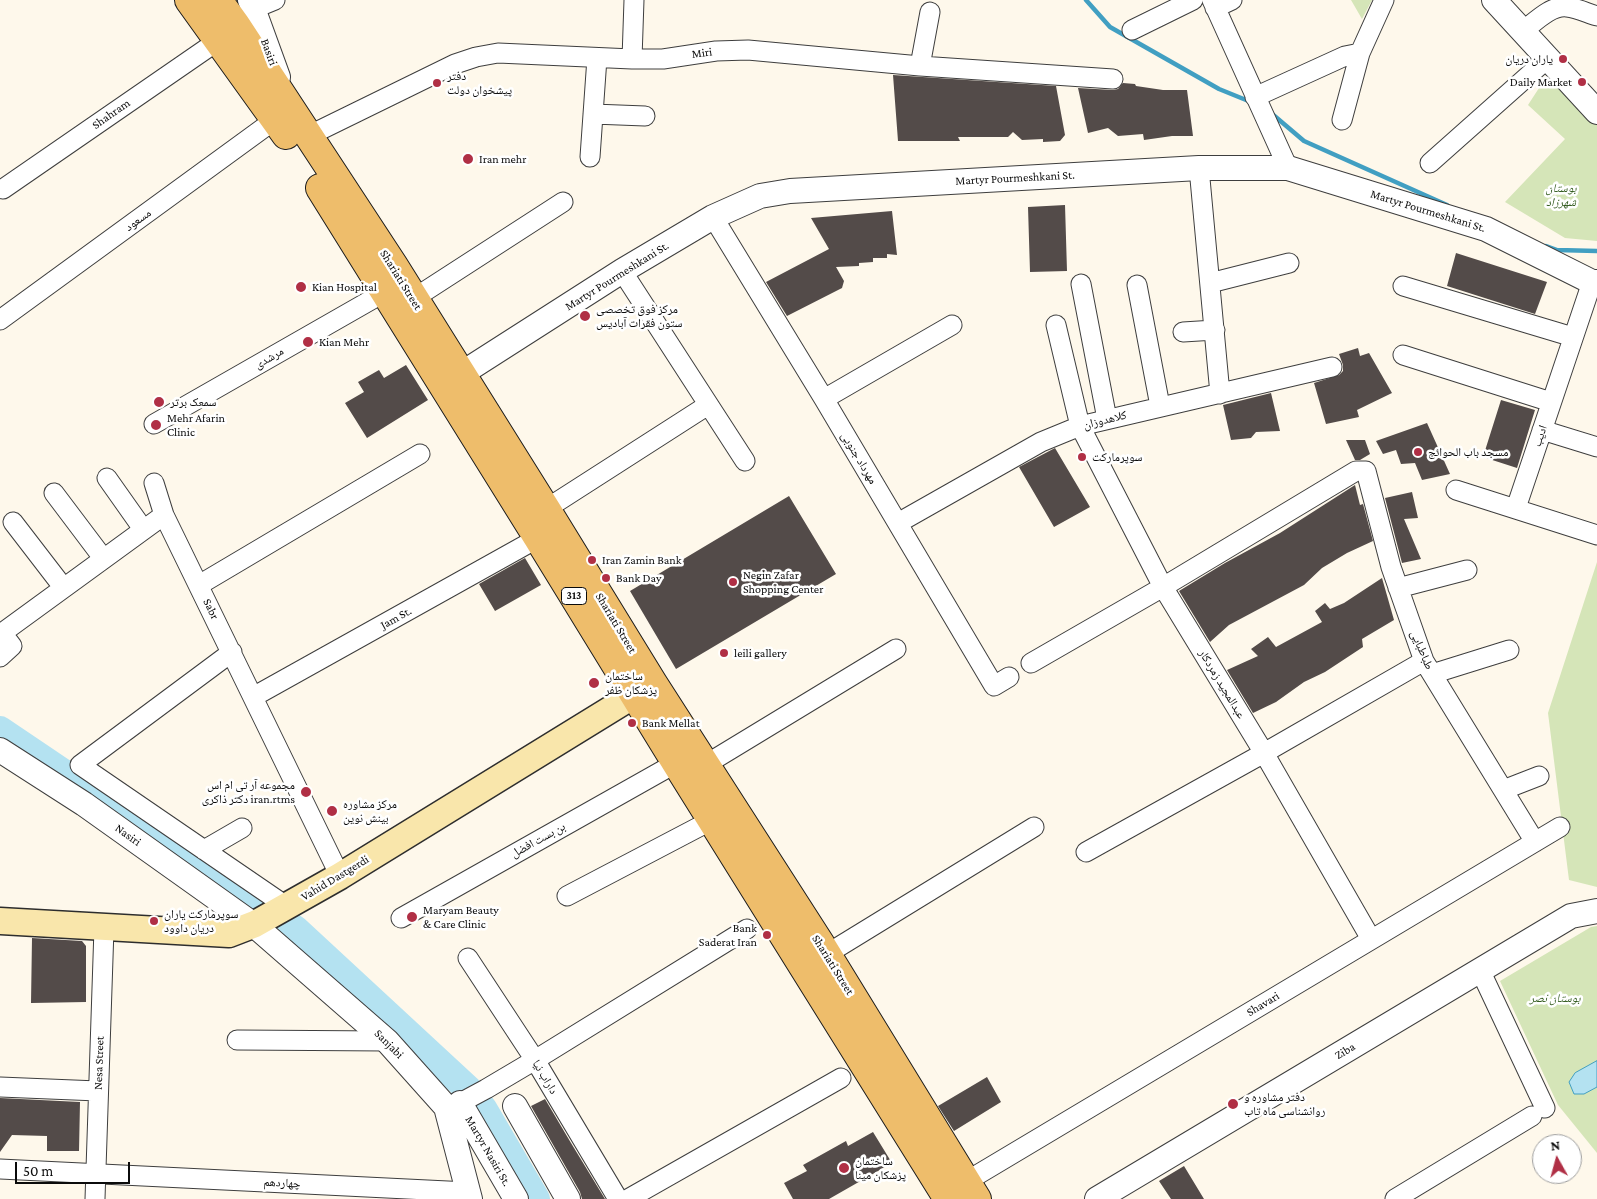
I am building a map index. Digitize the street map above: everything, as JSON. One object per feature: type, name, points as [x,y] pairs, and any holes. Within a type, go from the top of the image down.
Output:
[{"type":"main road","name":"Shariati Street","points":[[190,0],[219,40],[308,136],[394,266],[546,509],[644,697],[676,763],[712,820],[827,954],[909,1089],[964,1193]]},
{"type":"main road","name":"Shariati Street","points":[[218,0],[236,25],[385,292],[538,538],[644,697],[705,765],[764,881],[964,1193]]},
{"type":"main road","name":"Vahid Dastgerdi","points":[[0,921],[229,934],[270,916],[340,876],[601,715],[644,697]]},
{"type":"street","points":[[251,5],[275,0]]},
{"type":"street","points":[[632,59],[634,0]]},
{"type":"street","points":[[1132,30],[1193,0]]},
{"type":"street","points":[[1342,120],[1353,55],[1384,0]]},
{"type":"street","points":[[1494,0],[1597,112]]},
{"type":"street","points":[[1586,0],[1597,17]]},
{"type":"street","points":[[1220,3],[1255,97],[1288,168]]},
{"type":"street","name":"Basiri","points":[[251,5],[284,111]]},
{"type":"street","points":[[1523,31],[1558,7],[1567,7],[1597,17]]},
{"type":"street","points":[[920,66],[930,12]]},
{"type":"street","name":"Shahram","points":[[3,189],[219,40]]},
{"type":"street","name":"Miri","points":[[308,136],[455,64],[476,57],[498,53],[663,59],[716,51],[748,50],[920,66],[1113,79]]},
{"type":"street","points":[[1255,97],[1353,55]]},
{"type":"street","points":[[590,157],[597,58]]},
{"type":"street","points":[[1430,163],[1547,59]]},
{"type":"street","name":"مسعود","points":[[0,320],[284,111]]},
{"type":"street","points":[[593,114],[645,116]]},
{"type":"street","points":[[1199,168],[1220,394]]},
{"type":"street","name":"Martyr Pourmeshkani St.","points":[[461,374],[622,271],[713,217],[760,196],[790,191],[1199,168],[1288,168],[1486,229],[1595,282]]},
{"type":"street","points":[[413,299],[563,202]]},
{"type":"street","name":"مهرداد جنوبی","points":[[713,217],[824,399],[994,686],[1009,677]]},
{"type":"street","points":[[1210,283],[1290,263]]},
{"type":"street","points":[[622,271],[744,461]]},
{"type":"street","name":"ادیب","points":[[1516,508],[1573,338],[1595,282]]},
{"type":"street","points":[[1081,284],[1107,419]]},
{"type":"street","points":[[1137,285],[1160,406]]},
{"type":"street","points":[[1403,286],[1573,338]]},
{"type":"street","name":"مرشدی","points":[[154,424],[385,292]]},
{"type":"street","points":[[824,399],[952,325]]},
{"type":"street","name":"عبدالمجید زمردکار","points":[[1056,325],[1080,426],[1163,587],[1264,753],[1371,939]]},
{"type":"street","points":[[1183,332],[1215,330]]},
{"type":"street","points":[[1403,355],[1551,402]]},
{"type":"street","name":"کلاهدوزان","points":[[898,523],[1041,442],[1080,426],[1332,367]]},
{"type":"street","points":[[546,509],[708,405]]},
{"type":"street","points":[[1542,430],[1597,447]]},
{"type":"street","points":[[199,585],[420,454]]},
{"type":"street","name":"طباطبایی","points":[[1163,587],[1356,471],[1366,471],[1391,567],[1428,667],[1535,842]]},
{"type":"street","points":[[107,478],[143,530]]},
{"type":"street","name":"Sabr","points":[[154,483],[164,515],[340,876]]},
{"type":"street","points":[[1456,490],[1597,535]]},
{"type":"street","points":[[54,493],[103,558]]},
{"type":"street","points":[[0,657],[12,646],[2,632],[4,621],[63,587],[164,515]]},
{"type":"street","points":[[13,522],[63,587]]},
{"type":"street","name":"Jam St.","points":[[253,697],[538,538]]},
{"type":"street","points":[[1398,588],[1467,570]]},
{"type":"street","points":[[1031,664],[1163,587]]},
{"type":"street","points":[[705,765],[896,648]]},
{"type":"street","points":[[1086,852],[1264,753],[1428,667],[1509,650]]},
{"type":"street","points":[[232,652],[80,765],[204,850],[270,916]]},
{"type":"street","name":"Nasiri","points":[[0,750],[84,804],[270,916]]},
{"type":"street","name":"بن بست افضل","points":[[401,918],[676,763]]},
{"type":"street","points":[[1503,790],[1539,776]]},
{"type":"street","points":[[567,896],[712,820]]},
{"type":"street","points":[[827,954],[1034,827]]},
{"type":"street","name":"Shavari","points":[[964,1193],[1371,939],[1560,827]]},
{"type":"street","points":[[204,850],[242,828]]},
{"type":"street","name":"Ziba","points":[[1097,1199],[1571,916],[1597,911]]},
{"type":"street","name":"Sanjabi","points":[[270,916],[387,1041],[453,1105],[469,1195]]},
{"type":"street","name":"Nesa Street","points":[[95,1199],[104,928]]},
{"type":"street","points":[[453,1105],[486,1089],[535,1060],[747,929]]},
{"type":"street","name":"داراب نیا","points":[[468,958],[535,1060],[618,1199]]},
{"type":"street","points":[[1396,1199],[1538,1112],[1480,970]]},
{"type":"street","points":[[238,1040],[387,1041]]},
{"type":"street","points":[[628,1199],[841,1078]]},
{"type":"street","points":[[0,1087],[98,1091]]},
{"type":"street","name":"Martyr Nasiri St.","points":[[453,1105],[516,1199]]},
{"type":"street","points":[[515,1106],[568,1199]]},
{"type":"street","name":"چهاردهم","points":[[0,1169],[469,1195]]},
{"type":"green space","points":[[1351,0],[1372,0],[1362,19]]},
{"type":"green space","name":"بوستان شهرزاد","points":[[1554,74],[1597,122],[1597,241],[1565,238],[1505,202],[1565,139],[1528,105],[1539,88]]},
{"type":"green space","points":[[1597,562],[1597,887],[1569,880],[1548,713]]},
{"type":"green space","name":"بوستان نصر","points":[[1597,926],[1597,1153],[1558,1105],[1500,981],[1591,927]]},
{"type":"water","points":[[1597,1061],[1597,1087],[1584,1094],[1574,1094],[1569,1082],[1575,1073]]},
{"type":"building","points":[[893,75],[1056,86],[1065,135],[1060,141],[1043,142],[1043,139],[1022,140],[1013,132],[1008,137],[958,137],[960,141],[898,141]]},
{"type":"building","points":[[1123,83],[1163,90],[1187,90],[1193,136],[1172,136],[1144,140],[1143,134],[1118,136],[1108,128],[1088,133],[1078,88],[1113,90],[1118,89]]},
{"type":"building","points":[[1065,205],[1067,271],[1030,272],[1028,207]]},
{"type":"building","points":[[892,211],[897,255],[887,254],[887,258],[873,258],[873,262],[859,263],[859,266],[836,267],[844,281],[842,288],[787,316],[766,282],[829,249],[811,218]]},
{"type":"building","points":[[1456,253],[1547,282],[1535,314],[1447,286]]},
{"type":"building","points":[[1358,348],[1360,356],[1369,353],[1392,393],[1357,410],[1359,417],[1326,424],[1314,383],[1339,375],[1343,371],[1343,365],[1339,354]]},
{"type":"building","points":[[406,365],[428,400],[367,438],[345,403],[364,392],[358,382],[379,370],[384,378]]},
{"type":"building","points":[[1271,393],[1280,431],[1256,432],[1251,438],[1231,440],[1223,405]]},
{"type":"building","points":[[1501,400],[1535,410],[1517,468],[1483,457]]},
{"type":"building","name":"مسجد باب الحوائج","points":[[1427,423],[1450,474],[1422,480],[1415,463],[1401,464],[1396,450],[1383,454],[1376,441]]},
{"type":"building","points":[[1346,440],[1365,440],[1370,454],[1360,460],[1355,460]]},
{"type":"building","points":[[1055,448],[1090,507],[1054,527],[1019,467]]},
{"type":"building","points":[[1355,485],[1360,505],[1363,504],[1373,541],[1347,553],[1322,568],[1304,585],[1229,625],[1210,642],[1179,591],[1280,533]]},
{"type":"building","points":[[1412,492],[1418,518],[1404,519],[1421,559],[1402,563],[1385,498]]},
{"type":"building","name":"Negin Zafar Shopping Center","points":[[789,496],[836,574],[676,669],[630,591]]},
{"type":"building","points":[[525,558],[541,585],[495,611],[479,584]]},
{"type":"building","points":[[1382,578],[1394,620],[1362,639],[1363,647],[1325,672],[1304,682],[1276,702],[1253,713],[1227,670],[1258,656],[1251,649],[1268,637],[1276,647],[1322,622],[1315,611],[1325,603],[1330,609],[1344,603]]},
{"type":"building","points":[[32,938],[82,941],[86,946],[86,1002],[31,1003]]},
{"type":"building","points":[[987,1077],[1001,1102],[954,1131],[938,1106]]},
{"type":"building","points":[[0,1098],[80,1102],[79,1151],[47,1151],[47,1136],[12,1135],[0,1152]]},
{"type":"building","points":[[545,1099],[605,1199],[582,1199],[580,1192],[531,1106]]},
{"type":"building","name":"ساختمان پزشكان مينا","points":[[873,1132],[892,1163],[829,1199],[793,1199],[784,1183],[807,1171],[803,1165],[846,1141],[848,1146]]},
{"type":"building","points":[[1184,1166],[1204,1199],[1171,1199],[1159,1181]]},
{"type":"waterway","points":[[1086,0],[1110,27],[1219,89],[1251,102]]},
{"type":"waterway","points":[[1271,113],[1304,141],[1447,205]]},
{"type":"waterway","points":[[1546,246],[1557,250],[1597,251]]},
{"type":"waterway","points":[[0,730],[295,929],[469,1090],[484,1110],[536,1199]]},
{"type":"place","name":"یاران دریان","points":[[1563,59]]},
{"type":"place","name":"Daily Market","points":[[1582,82]]},
{"type":"place","name":"دفتر پیشخوان دولت","points":[[437,83]]},
{"type":"place","name":"Iran mehr","points":[[468,159]]},
{"type":"place","name":"Kian Hospital","points":[[301,287]]},
{"type":"place","name":"مرکز فوق تخصصی ستون فقرات آبادیس","points":[[585,316]]},
{"type":"place","name":"Kian Mehr","points":[[308,342]]},
{"type":"place","name":"سمعک برتر","points":[[159,402]]},
{"type":"place","name":"Mehr Afarin Clinic","points":[[156,425]]},
{"type":"place","name":"مسجد باب الحوائج","points":[[1418,452]]},
{"type":"place","name":"سوپرمارکت","points":[[1082,457]]},
{"type":"place","name":"Iran Zamin Bank","points":[[592,560]]},
{"type":"place","name":"Bank Day","points":[[606,578]]},
{"type":"place","name":"Negin Zafar Shopping Center","points":[[733,582]]},
{"type":"place","name":"leili gallery","points":[[724,653]]},
{"type":"place","name":"ساختمان پزشکان ظفر","points":[[594,683]]},
{"type":"place","name":"Bank Mellat","points":[[632,723]]},
{"type":"place","name":"مجموعه آر تی ام اس دکتر ذاکری iran.rtms","points":[[306,792]]},
{"type":"place","name":"مرکز مشاوره بینش نوین","points":[[332,811]]},
{"type":"place","name":"Maryam Beauty & Care Clinic","points":[[412,917]]},
{"type":"place","name":"سوپرمارکت یاران دریان داوود","points":[[154,921]]},
{"type":"place","name":"Bank Saderat Iran","points":[[767,935]]},
{"type":"place","name":"دفتر مشاوره و روانشناسی ماه تاب","points":[[1233,1104]]},
{"type":"place","name":"ساختمان پزشكان مينا","points":[[844,1168]]}]
